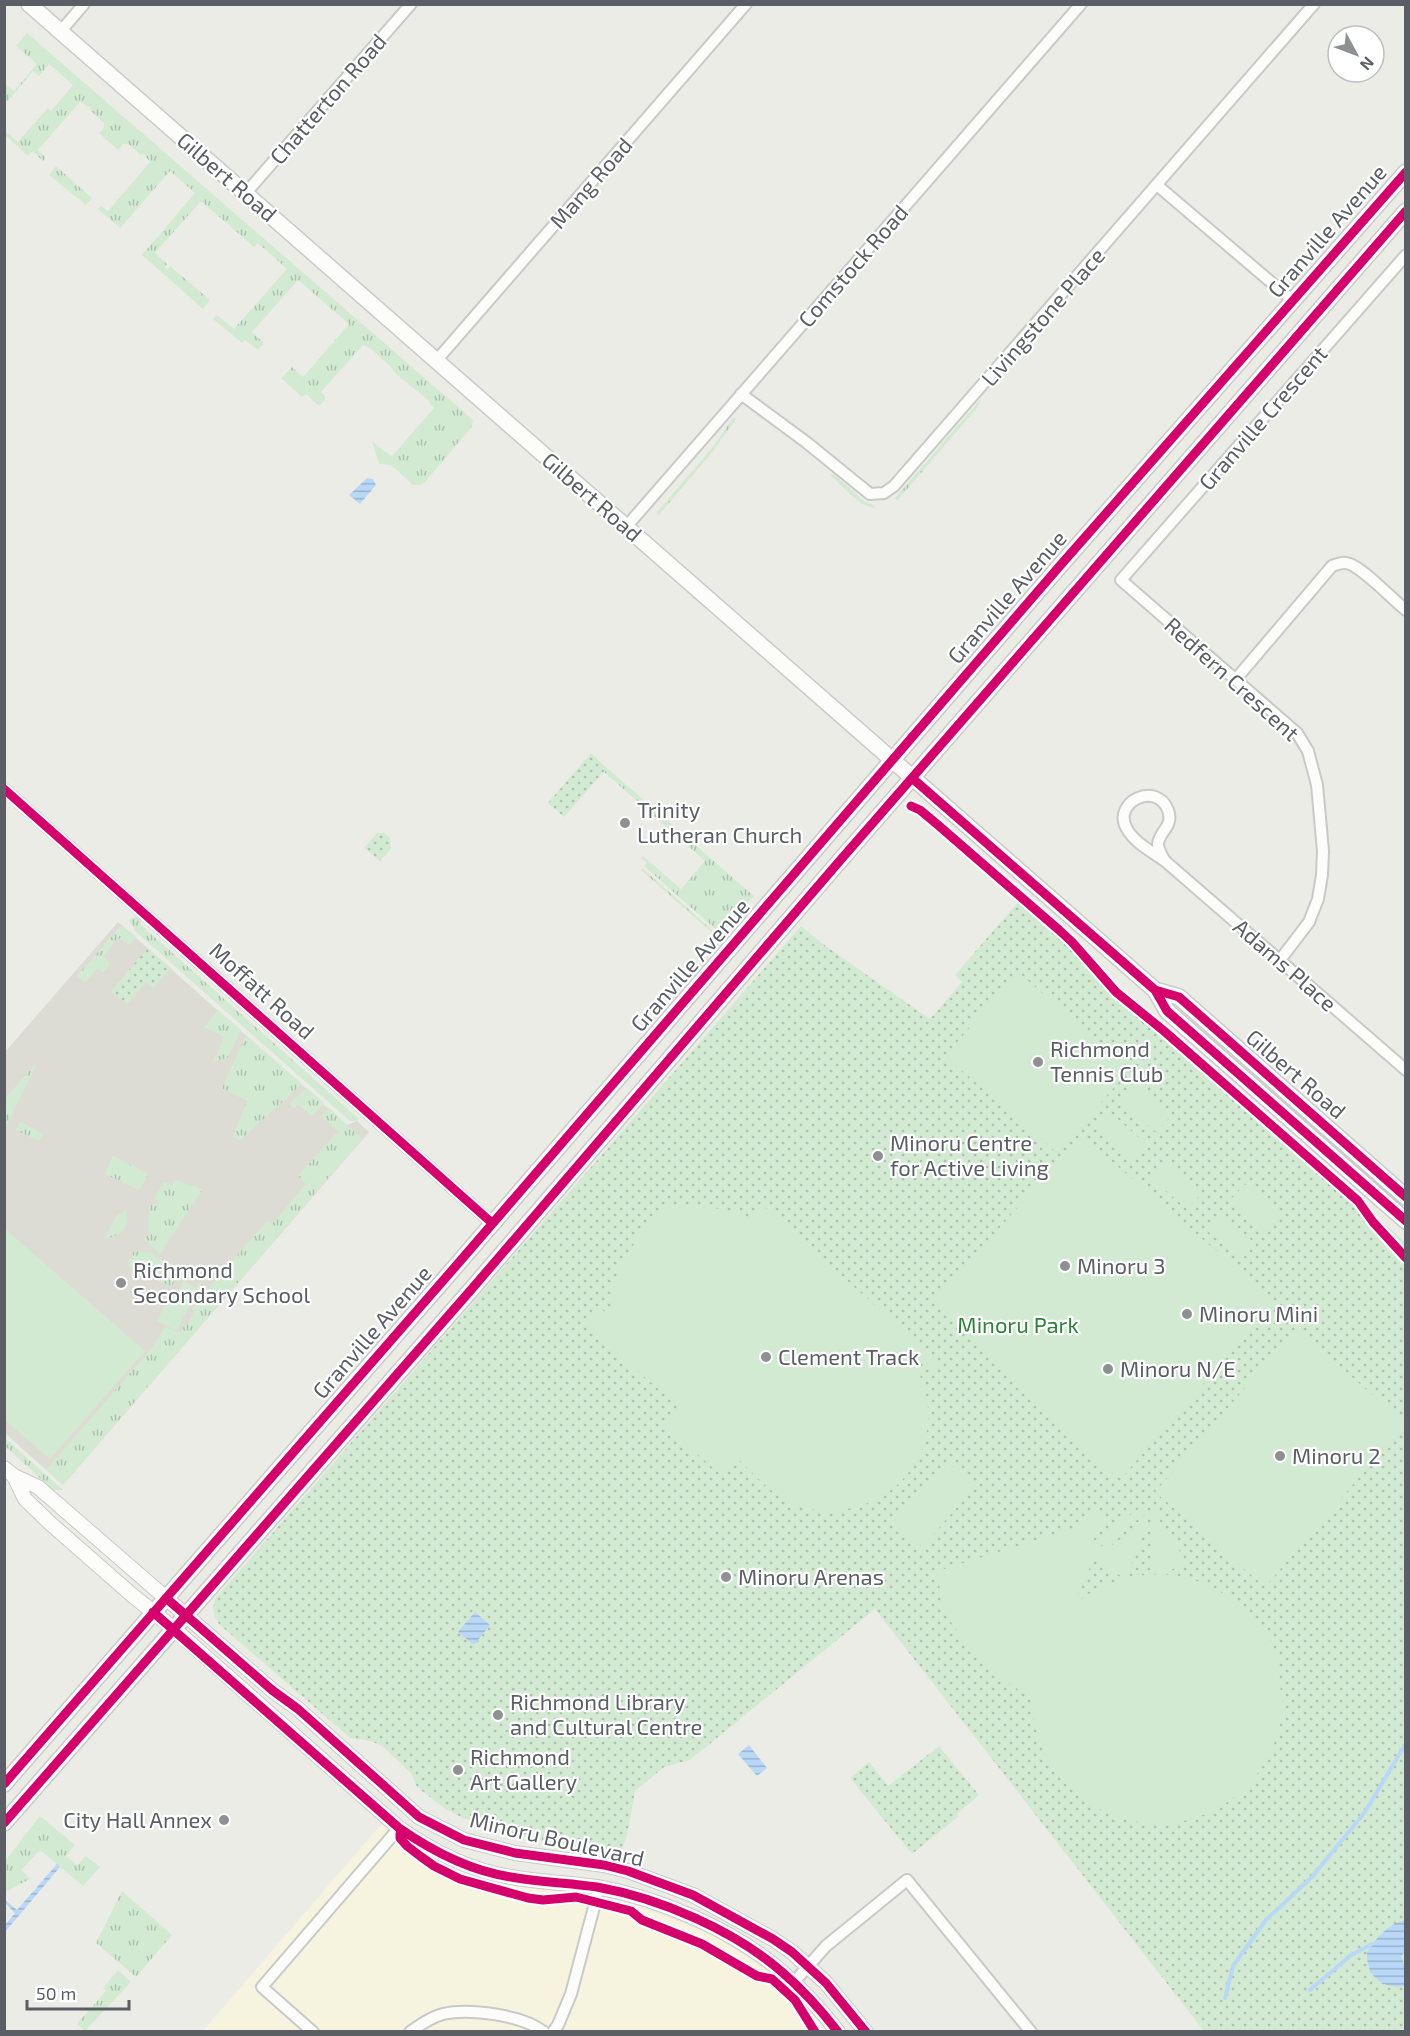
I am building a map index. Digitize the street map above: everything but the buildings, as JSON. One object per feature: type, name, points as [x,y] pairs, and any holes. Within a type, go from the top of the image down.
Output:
[{"type":"main road","name":"Gilbert Road","points":[[29,4],[1155,990],[1167,1011],[1406,1221]]},
{"type":"main road","name":"Granville Avenue","points":[[4,1784],[1058,568],[1406,172]]},
{"type":"main road","name":"Granville Avenue","points":[[4,1823],[454,1309],[912,778],[1406,211]]},
{"type":"main road","name":"Gilbert Road","points":[[1155,990],[1179,997],[1406,1197]]},
{"type":"street","points":[[60,32],[84,4]]},
{"type":"street","name":"Chatterton Road","points":[[245,194],[411,4]]},
{"type":"street","name":"Mang Road","points":[[436,361],[746,4]]},
{"type":"street","name":"Comstock Road","points":[[627,527],[1081,4]]},
{"type":"street","name":"Livingstone Place","points":[[741,394],[806,442],[870,494],[884,493],[894,486],[1158,186],[1314,4]]},
{"type":"street","points":[[1158,186],[1292,300]]},
{"type":"street","name":"Granville Crescent","points":[[1121,580],[1406,255]]},
{"type":"street","points":[[1236,679],[1332,566],[1340,563],[1350,564],[1406,610]]},
{"type":"street","name":"Redfern Crescent","points":[[1121,580],[1297,733],[1308,751],[1317,785],[1323,851],[1322,875],[1318,899],[1309,922],[1280,960]]},
{"type":"street","name":"Moffatt Road","points":[[4,789],[492,1223]]},
{"type":"street","name":"Adams Place","points":[[1165,861],[1158,845],[1168,825],[1168,811],[1165,804],[1153,796],[1139,796],[1125,811],[1125,825],[1132,836],[1165,861],[1406,1070]]},
{"type":"street","name":"Minoru Boulevard","points":[[9,1472],[38,1487],[272,1690],[298,1709],[419,1817],[464,1840],[515,1853],[604,1865],[628,1871],[684,1892],[773,1939],[808,1966],[841,2000],[866,2031]]},
{"type":"street","name":"Minoru Boulevard","points":[[9,1472],[25,1499],[399,1828],[420,1842],[469,1865],[509,1877],[599,1888],[654,1901],[717,1929],[772,1964],[794,1982],[838,2031]]},
{"type":"street","points":[[312,2031],[262,1987],[399,1828]]},
{"type":"street","points":[[794,1982],[826,1946],[907,1880],[1031,2031]]},
{"type":"street","points":[[553,2031],[572,1994],[599,1888]]},
{"type":"street","points":[[410,2031],[443,2014],[474,2012],[502,2015],[536,2026],[544,2031]]},
{"type":"shaded area","name":"Richmond Secondary School","points":[[118,922],[347,1125],[357,1121],[369,1132],[63,1485],[5,1433],[5,1052]]},
{"type":"shaded area","points":[[385,1823],[438,1857],[633,1904],[711,1934],[765,1969],[790,1991],[828,2031],[202,2032],[378,1828]]},
{"type":"green space","points":[[27,33],[473,420],[471,428],[424,483],[413,485],[391,465],[379,464],[372,441],[392,456],[434,408],[370,348],[363,345],[321,392],[325,400],[319,406],[306,394],[302,397],[281,378],[292,367],[303,377],[349,324],[298,280],[252,332],[264,343],[258,350],[245,340],[242,343],[213,319],[217,315],[234,329],[287,269],[258,243],[254,247],[201,201],[155,253],[167,264],[165,267],[168,269],[170,266],[210,300],[203,309],[142,255],[195,193],[170,171],[120,228],[98,209],[101,206],[108,211],[150,162],[144,154],[141,155],[128,144],[123,144],[118,150],[99,133],[104,128],[104,123],[91,111],[91,108],[80,102],[38,150],[46,158],[43,161],[32,151],[28,156],[5,135],[5,131],[18,142],[48,108],[51,111],[73,85],[49,64],[39,76],[33,71],[5,104],[5,84],[14,91],[37,64],[16,46]]},
{"type":"green space","points":[[56,166],[92,198],[86,205],[49,175]]},
{"type":"green space","points":[[981,399],[977,408],[897,501],[895,498]]},
{"type":"green space","points":[[733,418],[737,418],[710,455],[658,516],[657,512],[713,447]]},
{"type":"green space","points":[[834,474],[875,508],[863,504],[851,495],[830,475]]},
{"type":"green space","points":[[591,753],[607,768],[564,817],[548,803]]},
{"type":"green space","points":[[607,768],[754,896],[721,934],[644,866],[647,863],[641,858],[643,856],[681,889],[705,861],[604,772]]},
{"type":"green space","points":[[377,833],[384,833],[390,838],[391,849],[380,861],[364,848]]},
{"type":"green space","points":[[642,868],[719,936],[718,938],[641,870]]},
{"type":"green space","name":"Minoru Park","points":[[1019,901],[1405,1242],[1405,2031],[1204,2031],[875,1609],[690,1760],[664,1767],[635,1791],[627,1835],[620,1854],[584,1850],[522,1836],[463,1818],[444,1808],[417,1787],[411,1773],[382,1746],[371,1741],[350,1738],[219,1624],[214,1615],[215,1599],[801,926],[827,947],[930,1019],[962,982],[955,975]]},
{"type":"green space","points":[[137,915],[141,925],[359,1119],[350,1121],[136,932],[129,920]]},
{"type":"green space","points":[[122,925],[136,937],[129,945],[119,938],[103,956],[110,964],[103,972],[98,968],[85,983],[77,976]]},
{"type":"green space","points":[[148,948],[171,968],[153,988],[146,982],[127,1004],[111,991]]},
{"type":"green space","name":"Richmond Tennis Club","points":[[1018,972],[1130,1069],[1057,1153],[945,1056]]},
{"type":"green space","points":[[218,1010],[241,1030],[228,1057],[213,1062],[224,1037],[204,1027]]},
{"type":"green space","points":[[246,1035],[302,1084],[240,1140],[233,1137],[247,1101],[222,1088]]},
{"type":"green space","points":[[35,1064],[33,1072],[5,1128],[5,1099]]},
{"type":"green space","points":[[1135,1084],[1171,1116],[1156,1132],[1120,1101]]},
{"type":"green space","points":[[307,1088],[324,1103],[312,1116],[299,1105],[294,1108],[289,1104]]},
{"type":"green space","points":[[329,1108],[362,1139],[63,1485],[46,1470],[151,1349],[165,1327],[181,1333],[185,1324],[188,1324],[196,1300],[179,1291],[183,1280],[196,1288],[200,1283],[208,1289],[267,1221],[272,1224],[306,1184],[298,1176],[338,1131],[321,1116]]},
{"type":"green space","points":[[1110,1112],[1146,1144],[1132,1160],[1096,1129]]},
{"type":"green space","points":[[20,1122],[43,1134],[39,1141],[16,1130]]},
{"type":"green space","name":"Minoru N/E","points":[[1081,1135],[1275,1301],[1125,1474],[1114,1475],[1043,1414],[935,1301]]},
{"type":"green space","points":[[113,1156],[148,1174],[140,1190],[105,1174]]},
{"type":"green space","points":[[1166,1161],[1202,1193],[1187,1209],[1151,1178]]},
{"type":"green space","points":[[176,1180],[202,1190],[160,1254],[144,1239],[146,1235],[150,1236],[152,1233],[148,1230],[149,1209],[152,1204],[157,1205],[158,1201],[154,1199],[164,1182],[172,1185]]},
{"type":"green space","points":[[1245,1184],[1281,1215],[1266,1232],[1230,1200]]},
{"type":"green space","name":"Clement Track","points":[[671,1205],[722,1209],[751,1219],[763,1206],[940,1363],[932,1372],[917,1359],[910,1357],[922,1381],[928,1405],[927,1428],[921,1451],[910,1471],[893,1488],[872,1501],[847,1509],[830,1511],[807,1509],[783,1498],[766,1486],[736,1457],[720,1474],[665,1426],[680,1408],[582,1322],[597,1306],[610,1316],[612,1294],[620,1267],[650,1217]]},
{"type":"green space","points":[[126,1210],[127,1221],[123,1230],[105,1238],[117,1215]]},
{"type":"green space","points":[[1220,1212],[1256,1244],[1241,1260],[1205,1229]]},
{"type":"green space","points":[[5,1229],[145,1351],[50,1459],[5,1420]]},
{"type":"green space","points":[[134,1251],[153,1253],[177,1274],[172,1287],[127,1265]]},
{"type":"green space","points":[[173,1289],[193,1298],[177,1331],[157,1321]]},
{"type":"green space","name":"Minoru 2","points":[[1297,1328],[1405,1424],[1265,1587],[1155,1492]]},
{"type":"green space","points":[[5,1438],[63,1490],[53,1490],[5,1446]]},
{"type":"green space","points":[[947,1462],[975,1487],[922,1547],[894,1522]]},
{"type":"green space","points":[[1144,1505],[1149,1512],[1099,1547],[1073,1605],[1093,1591],[1124,1578],[1106,1567],[1096,1556],[1143,1521],[1148,1524],[1127,1577],[1161,1574],[1185,1577],[1209,1586],[1241,1607],[1265,1633],[1272,1645],[1278,1667],[1283,1708],[1273,1746],[1258,1773],[1238,1794],[1213,1810],[1186,1820],[1156,1824],[1126,1819],[1096,1807],[1068,1787],[1049,1761],[1042,1746],[1033,1714],[1032,1696],[1030,1698],[1005,1680],[973,1651],[944,1613],[937,1572],[1078,1527],[1086,1522],[1092,1513],[1099,1513],[1103,1516],[1103,1522],[1090,1534],[1087,1542],[1094,1541]]},
{"type":"green space","points":[[1157,1513],[1187,1563],[1166,1572],[1150,1573],[1153,1521],[1151,1515]]},
{"type":"green space","points":[[939,1746],[979,1795],[957,1814],[959,1816],[912,1854],[850,1778],[869,1762],[888,1786]]},
{"type":"green space","points":[[40,1816],[75,1845],[66,1856],[77,1865],[86,1856],[100,1867],[83,1886],[40,1850],[21,1870],[30,1879],[5,1892],[5,1861]]},
{"type":"green space","points":[[122,1891],[172,1935],[136,1977],[96,1943]]},
{"type":"green space","points":[[118,1970],[131,1982],[85,2031],[77,2024],[106,1991],[103,1988]]},
{"type":"water","points":[[367,478],[373,479],[376,485],[360,504],[349,495]]},
{"type":"water","points":[[475,1612],[490,1625],[474,1645],[458,1632]]},
{"type":"water","points":[[749,1745],[767,1768],[757,1776],[738,1754]]},
{"type":"water","points":[[57,1864],[60,1867],[5,1932],[5,1925],[15,1913],[5,1903],[5,1900],[17,1910]]},
{"type":"water","points":[[1405,1920],[1405,1951],[1401,1957],[1405,1966],[1405,1986],[1389,1985],[1377,1980],[1373,1975],[1367,1961],[1367,1952],[1383,1932]]},
{"type":"waterway","points":[[1225,1998],[1233,1966],[1266,1920],[1312,1877],[1365,1812],[1406,1743]]},
{"type":"waterway","points":[[1310,1990],[1350,1956],[1372,1944]]},
{"type":"cycle path","points":[[4,1784],[455,1267],[1058,568],[1406,172]]},
{"type":"cycle path","points":[[4,1823],[470,1291],[837,864],[1406,211]]},
{"type":"cycle path","points":[[912,778],[1155,990],[1167,1011],[1406,1221]]},
{"type":"cycle path","points":[[4,789],[492,1223]]},
{"type":"cycle path","points":[[911,806],[920,810],[938,825],[1059,930],[1116,992],[1164,1031],[1358,1201],[1373,1222],[1406,1258]]},
{"type":"cycle path","points":[[1155,990],[1179,997],[1406,1197]]},
{"type":"cycle path","points":[[166,1598],[272,1690],[298,1709],[419,1817],[464,1840],[515,1853],[604,1865],[628,1871],[693,1895],[792,1952],[826,1983],[866,2032]]},
{"type":"cycle path","points":[[153,1612],[399,1828],[438,1852],[467,1865],[496,1874],[621,1892],[695,1918],[742,1943],[782,1972],[812,2000],[838,2032]]},
{"type":"cycle path","points":[[400,1834],[400,1838],[407,1846],[420,1856],[460,1879],[528,1898],[543,1900],[576,1897],[631,1911],[642,1920],[702,1944],[757,1976],[772,1979],[795,2000],[815,2032]]},
{"type":"place","name":"Trinity Lutheran Church","points":[[625,823]]},
{"type":"place","name":"Richmond Tennis Club","points":[[1038,1062]]},
{"type":"place","name":"Minoru Centre for Active Living","points":[[878,1156]]},
{"type":"place","name":"Minoru 3","points":[[1065,1266]]},
{"type":"place","name":"Richmond Secondary School","points":[[121,1283]]},
{"type":"place","name":"Minoru Mini","points":[[1187,1314]]},
{"type":"place","name":"Clement Track","points":[[766,1357]]},
{"type":"place","name":"Minoru N/E","points":[[1108,1369]]},
{"type":"place","name":"Minoru 2","points":[[1280,1456]]},
{"type":"place","name":"Minoru Arenas","points":[[726,1577]]},
{"type":"place","name":"Richmond Library and Cultural Centre","points":[[498,1715]]},
{"type":"place","name":"Richmond Art Gallery","points":[[458,1770]]},
{"type":"place","name":"City Hall Annex","points":[[224,1820]]}]
